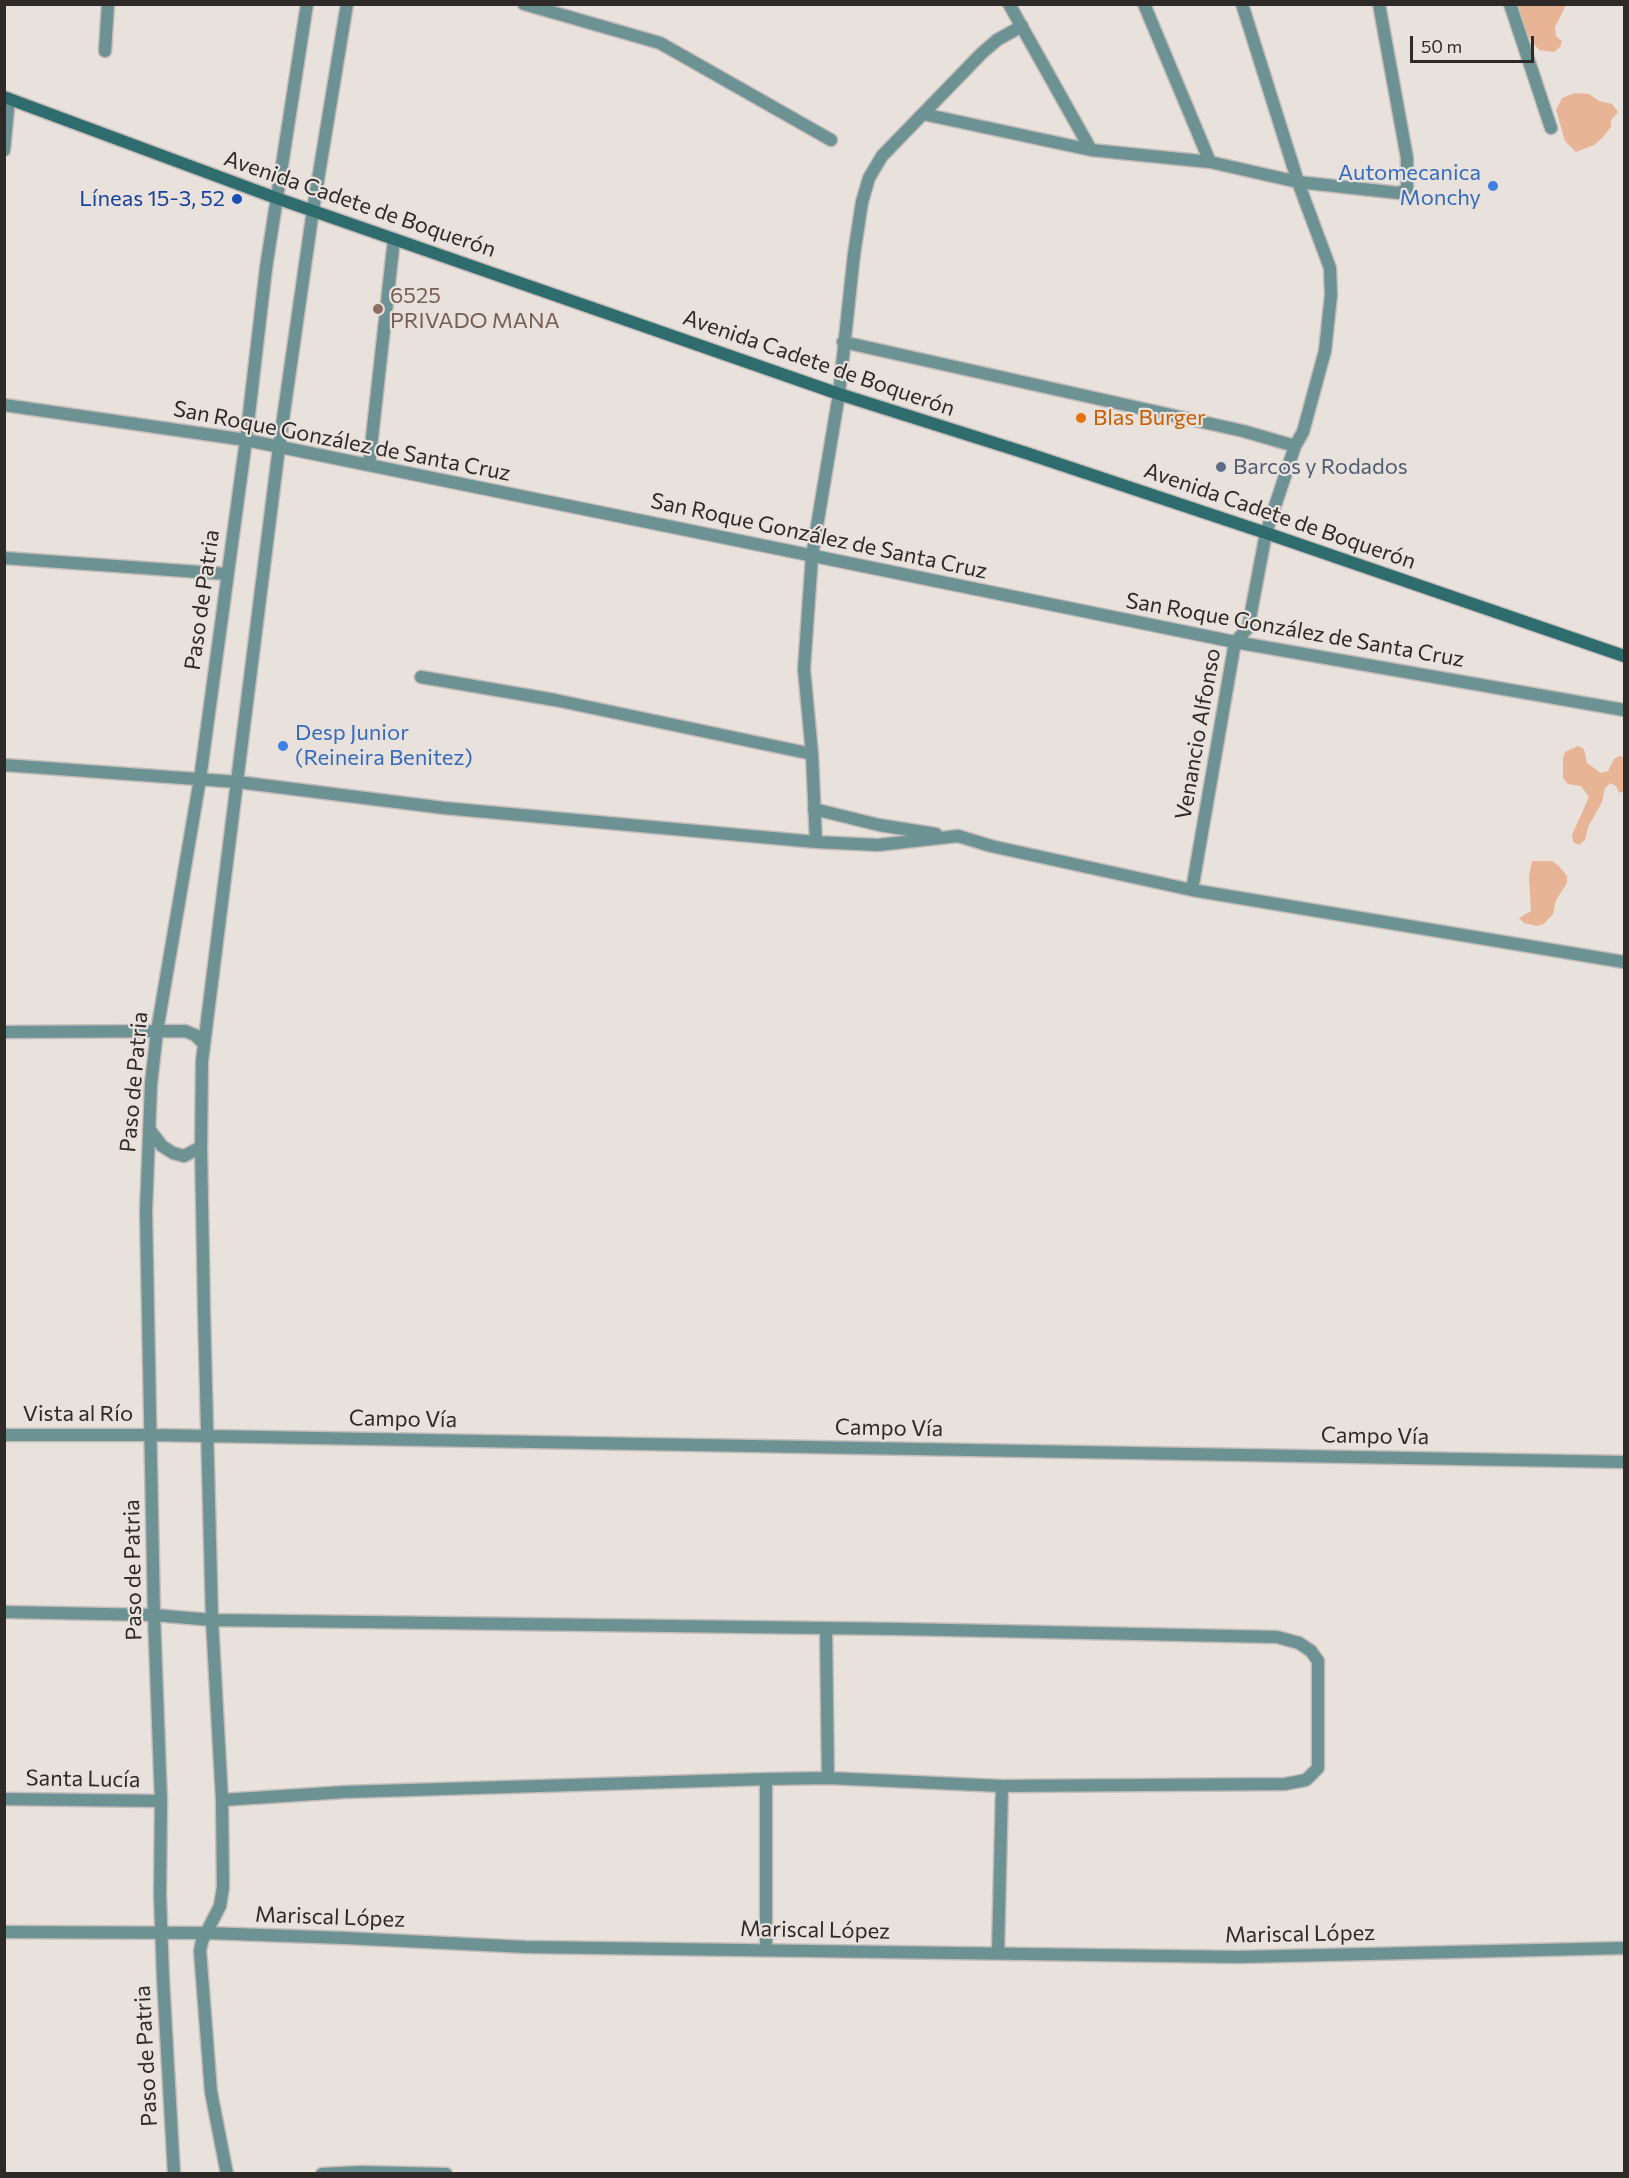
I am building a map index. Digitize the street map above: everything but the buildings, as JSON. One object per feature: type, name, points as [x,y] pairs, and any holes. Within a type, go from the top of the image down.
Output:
[{"type":"main road","name":"Avenida Cadete de Boquerón","points":[[7,98],[276,198],[839,394],[1266,533],[1624,656]]},
{"type":"street","points":[[105,51],[108,4]]},
{"type":"street","name":"Paso de Patria","points":[[174,2174],[162,1933],[161,1801],[154,1615],[146,1211],[151,1084],[200,779],[276,198],[307,4]]},
{"type":"street","points":[[227,2174],[210,2092],[200,1952],[206,1933],[220,1906],[223,1887],[222,1800],[212,1620],[207,1437],[201,1147],[204,1044],[279,447],[313,210],[347,4]]},
{"type":"street","points":[[524,4],[660,43],[831,140]]},
{"type":"street","points":[[1009,4],[1091,150]]},
{"type":"street","points":[[1144,4],[1210,162]]},
{"type":"street","name":"Venancio Alfonso","points":[[1192,890],[1235,642],[1248,628],[1266,533],[1295,446],[1303,432],[1325,351],[1331,295],[1330,268],[1298,182],[1242,4]]},
{"type":"street","points":[[923,114],[1091,150],[1210,162],[1298,182],[1399,193],[1407,189],[1407,158],[1379,4]]},
{"type":"street","points":[[1510,4],[1551,128]]},
{"type":"street","points":[[816,842],[812,754],[804,669],[812,556],[839,394],[857,223],[869,178],[882,156],[982,53],[997,40],[1022,26]]},
{"type":"street","points":[[4,150],[7,98]]},
{"type":"street","points":[[369,465],[394,239]]},
{"type":"street","points":[[843,342],[1243,431],[1295,446]]},
{"type":"street","name":"San Roque González de Santa Cruz","points":[[4,405],[246,440],[1235,642],[1624,710]]},
{"type":"street","points":[[4,558],[227,574]]},
{"type":"street","points":[[422,677],[555,700],[812,754]]},
{"type":"street","points":[[4,765],[238,782],[444,808],[816,842],[878,845],[953,836]]},
{"type":"street","points":[[814,808],[879,825],[958,836],[991,846],[1192,890],[1624,962]]},
{"type":"street","points":[[4,1032],[185,1031],[195,1035],[204,1044]]},
{"type":"street","points":[[149,1129],[162,1146],[173,1153],[184,1156],[201,1147]]},
{"type":"street","name":"Vista al Río","points":[[4,1435],[152,1436]]},
{"type":"street","name":"Campo Vía","points":[[152,1436],[1624,1462]]},
{"type":"street","points":[[4,1612],[154,1615],[212,1620],[1277,1637],[1299,1642],[1311,1651],[1318,1662],[1318,1768],[1306,1779],[1286,1784],[1002,1786],[828,1778],[345,1792],[222,1800]]},
{"type":"street","points":[[826,1629],[828,1778]]},
{"type":"street","points":[[766,1779],[766,1950]]},
{"type":"street","points":[[998,1953],[1002,1786]]},
{"type":"street","name":"Santa Lucía","points":[[4,1799],[161,1801]]},
{"type":"street","name":"Mariscal López","points":[[4,1932],[206,1933],[526,1947],[1239,1957],[1624,1948]]},
{"type":"street","points":[[322,2174],[361,2172],[446,2174]]},
{"type":"shaded area","points":[[1517,5],[1566,5],[1555,27],[1556,36],[1562,41],[1560,47],[1554,52],[1539,50],[1522,27],[1521,13]]},
{"type":"shaded area","points":[[1575,93],[1589,94],[1599,101],[1612,104],[1618,112],[1611,120],[1611,127],[1602,138],[1594,145],[1576,152],[1565,141],[1556,110],[1562,98]]},
{"type":"shaded area","points":[[1578,746],[1584,749],[1587,763],[1601,773],[1608,771],[1614,759],[1624,757],[1624,791],[1619,793],[1616,786],[1610,783],[1605,788],[1602,802],[1588,827],[1585,840],[1579,845],[1573,842],[1572,835],[1589,797],[1581,786],[1568,784],[1563,778],[1565,752]]},
{"type":"shaded area","points":[[1532,861],[1552,861],[1567,876],[1567,883],[1556,900],[1553,914],[1544,924],[1537,926],[1524,923],[1519,918],[1531,911],[1529,876]]},
{"type":"place","name":"Automecanica Monchy","points":[[1493,186]]},
{"type":"place","name":"Líneas 15-3, 52","points":[[237,199]]},
{"type":"place","name":"6525 PRIVADO MANA","points":[[378,309]]},
{"type":"place","name":"Blas Burger","points":[[1081,418]]},
{"type":"place","name":"Barcos y Rodados","points":[[1221,467]]},
{"type":"place","name":"Desp Junior (Reineira Benitez)","points":[[283,746]]}]
